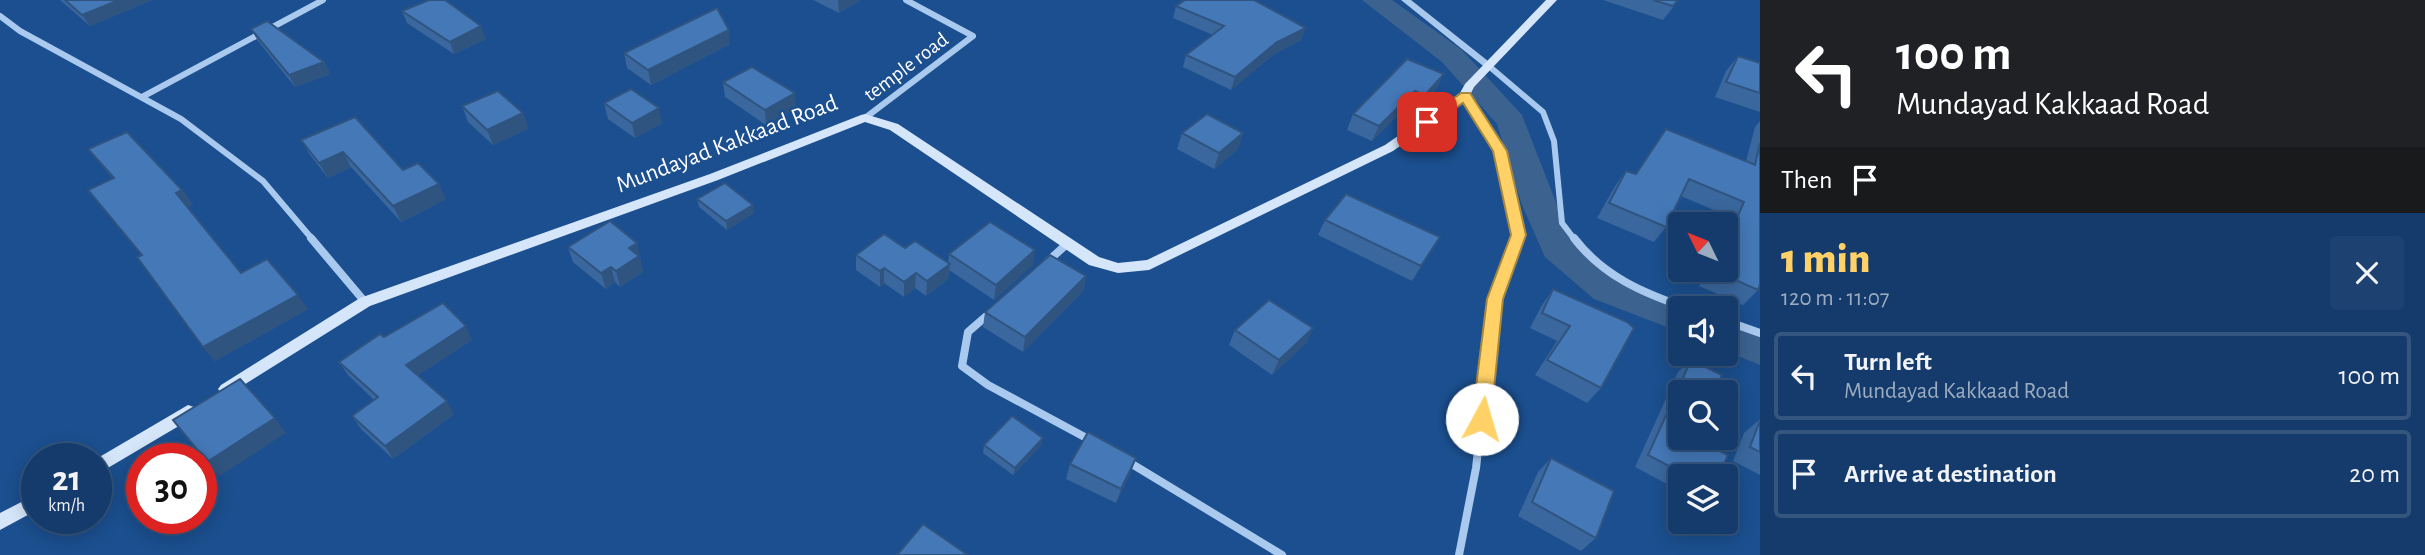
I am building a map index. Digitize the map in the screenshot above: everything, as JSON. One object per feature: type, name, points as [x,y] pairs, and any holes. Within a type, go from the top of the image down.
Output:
[{"type":"main road","points":[[1487,70],[1552,0]]},
{"type":"main road","name":"Mundayad Kakkaad Road","points":[[112,458],[365,302],[714,177],[865,118],[894,127],[1094,261],[1118,268],[1149,265],[1389,148],[1467,91],[1487,70]]},
{"type":"main road","points":[[0,522],[21,510]]},
{"type":"street","points":[[142,97],[323,0]]},
{"type":"street","name":"temple road","points":[[865,118],[973,36],[906,0]]},
{"type":"street","points":[[1405,0],[1487,70],[1543,111],[1554,141],[1562,223],[1590,259],[1638,291],[1668,301]]},
{"type":"street","points":[[0,16],[20,31],[181,119],[263,181],[365,302]]},
{"type":"street","points":[[1460,555],[1476,468],[1495,299],[1518,235],[1500,151],[1467,91]]},
{"type":"street","points":[[1038,270],[1068,243]]},
{"type":"street","points":[[998,305],[968,332],[962,366],[988,384],[1100,446]]},
{"type":"street","points":[[1738,325],[1760,333]]},
{"type":"street","points":[[1112,453],[1282,555]]},
{"type":"building","points":[[65,0],[119,0],[82,15]]},
{"type":"building","points":[[429,0],[445,0],[481,26],[450,42],[402,11]]},
{"type":"building","points":[[1185,0],[1254,0],[1306,28],[1277,42],[1235,77],[1186,55],[1224,26],[1176,6]]},
{"type":"building","points":[[1653,0],[1678,0],[1673,6]]},
{"type":"building","points":[[717,8],[729,30],[648,70],[624,53]]},
{"type":"building","points":[[267,21],[324,62],[289,75],[251,29]]},
{"type":"building","points":[[1738,56],[1760,63],[1760,93],[1726,82]]},
{"type":"building","points":[[1407,59],[1444,74],[1425,95],[1415,91],[1379,126],[1353,114]]},
{"type":"building","points":[[752,67],[795,93],[765,110],[723,82]]},
{"type":"building","points":[[631,89],[659,108],[632,123],[604,103]]},
{"type":"building","points":[[498,91],[523,113],[487,130],[462,106]]},
{"type":"building","points":[[1207,114],[1243,133],[1219,153],[1182,133]]},
{"type":"building","points":[[355,117],[403,170],[418,163],[439,184],[393,206],[343,152],[319,163],[301,140]]},
{"type":"building","points":[[1666,129],[1755,165],[1760,143],[1758,290],[1738,281],[1738,215],[1744,202],[1689,179],[1673,212],[1668,212],[1666,227],[1609,203],[1626,171],[1636,174]]},
{"type":"building","points":[[127,132],[182,190],[176,193],[241,273],[267,259],[298,295],[203,347],[137,257],[142,255],[88,190],[114,178],[88,149]]},
{"type":"building","points":[[725,183],[753,205],[726,221],[697,199]]},
{"type":"building","points":[[1346,194],[1440,237],[1421,266],[1325,220]]},
{"type":"building","points":[[610,221],[637,243],[629,248],[639,256],[616,271],[611,267],[601,273],[568,247]]},
{"type":"building","points":[[990,222],[1035,250],[996,285],[949,254]]},
{"type":"building","points":[[884,234],[905,248],[915,241],[950,264],[927,281],[916,273],[904,282],[884,268],[880,271],[856,255]]},
{"type":"building","points":[[1050,255],[1086,276],[1025,337],[985,312]]},
{"type":"building","points":[[1553,289],[1627,322],[1634,328],[1601,388],[1547,360],[1570,326],[1542,313]]},
{"type":"building","points":[[1269,300],[1313,328],[1279,360],[1235,330]]},
{"type":"building","points":[[443,303],[466,326],[406,365],[447,401],[385,446],[352,416],[378,397],[339,362],[380,334],[384,337]]},
{"type":"building","points":[[1688,366],[1703,366],[1722,375],[1720,380],[1682,380]]},
{"type":"building","points":[[240,379],[275,418],[217,456],[217,443],[192,443],[173,420]]},
{"type":"building","points":[[1668,411],[1668,450],[1718,450],[1728,455],[1724,464],[1668,466],[1648,455]]},
{"type":"building","points":[[1012,416],[1043,438],[1015,468],[984,445]]},
{"type":"building","points":[[1760,420],[1760,452],[1750,447]]},
{"type":"building","points":[[1088,432],[1136,458],[1121,489],[1070,464]]},
{"type":"building","points":[[1551,458],[1614,491],[1596,538],[1532,502]]},
{"type":"building","points":[[923,524],[968,555],[897,555]]},
{"type":"waterway","points":[[1375,0],[1452,56],[1511,122],[1538,205],[1557,248],[1607,290],[1668,313]]},
{"type":"waterway","points":[[1738,341],[1760,350]]},
{"type":"route","points":[[1427,122],[1465,95],[1500,151],[1518,235],[1495,299],[1482,419]]}]
